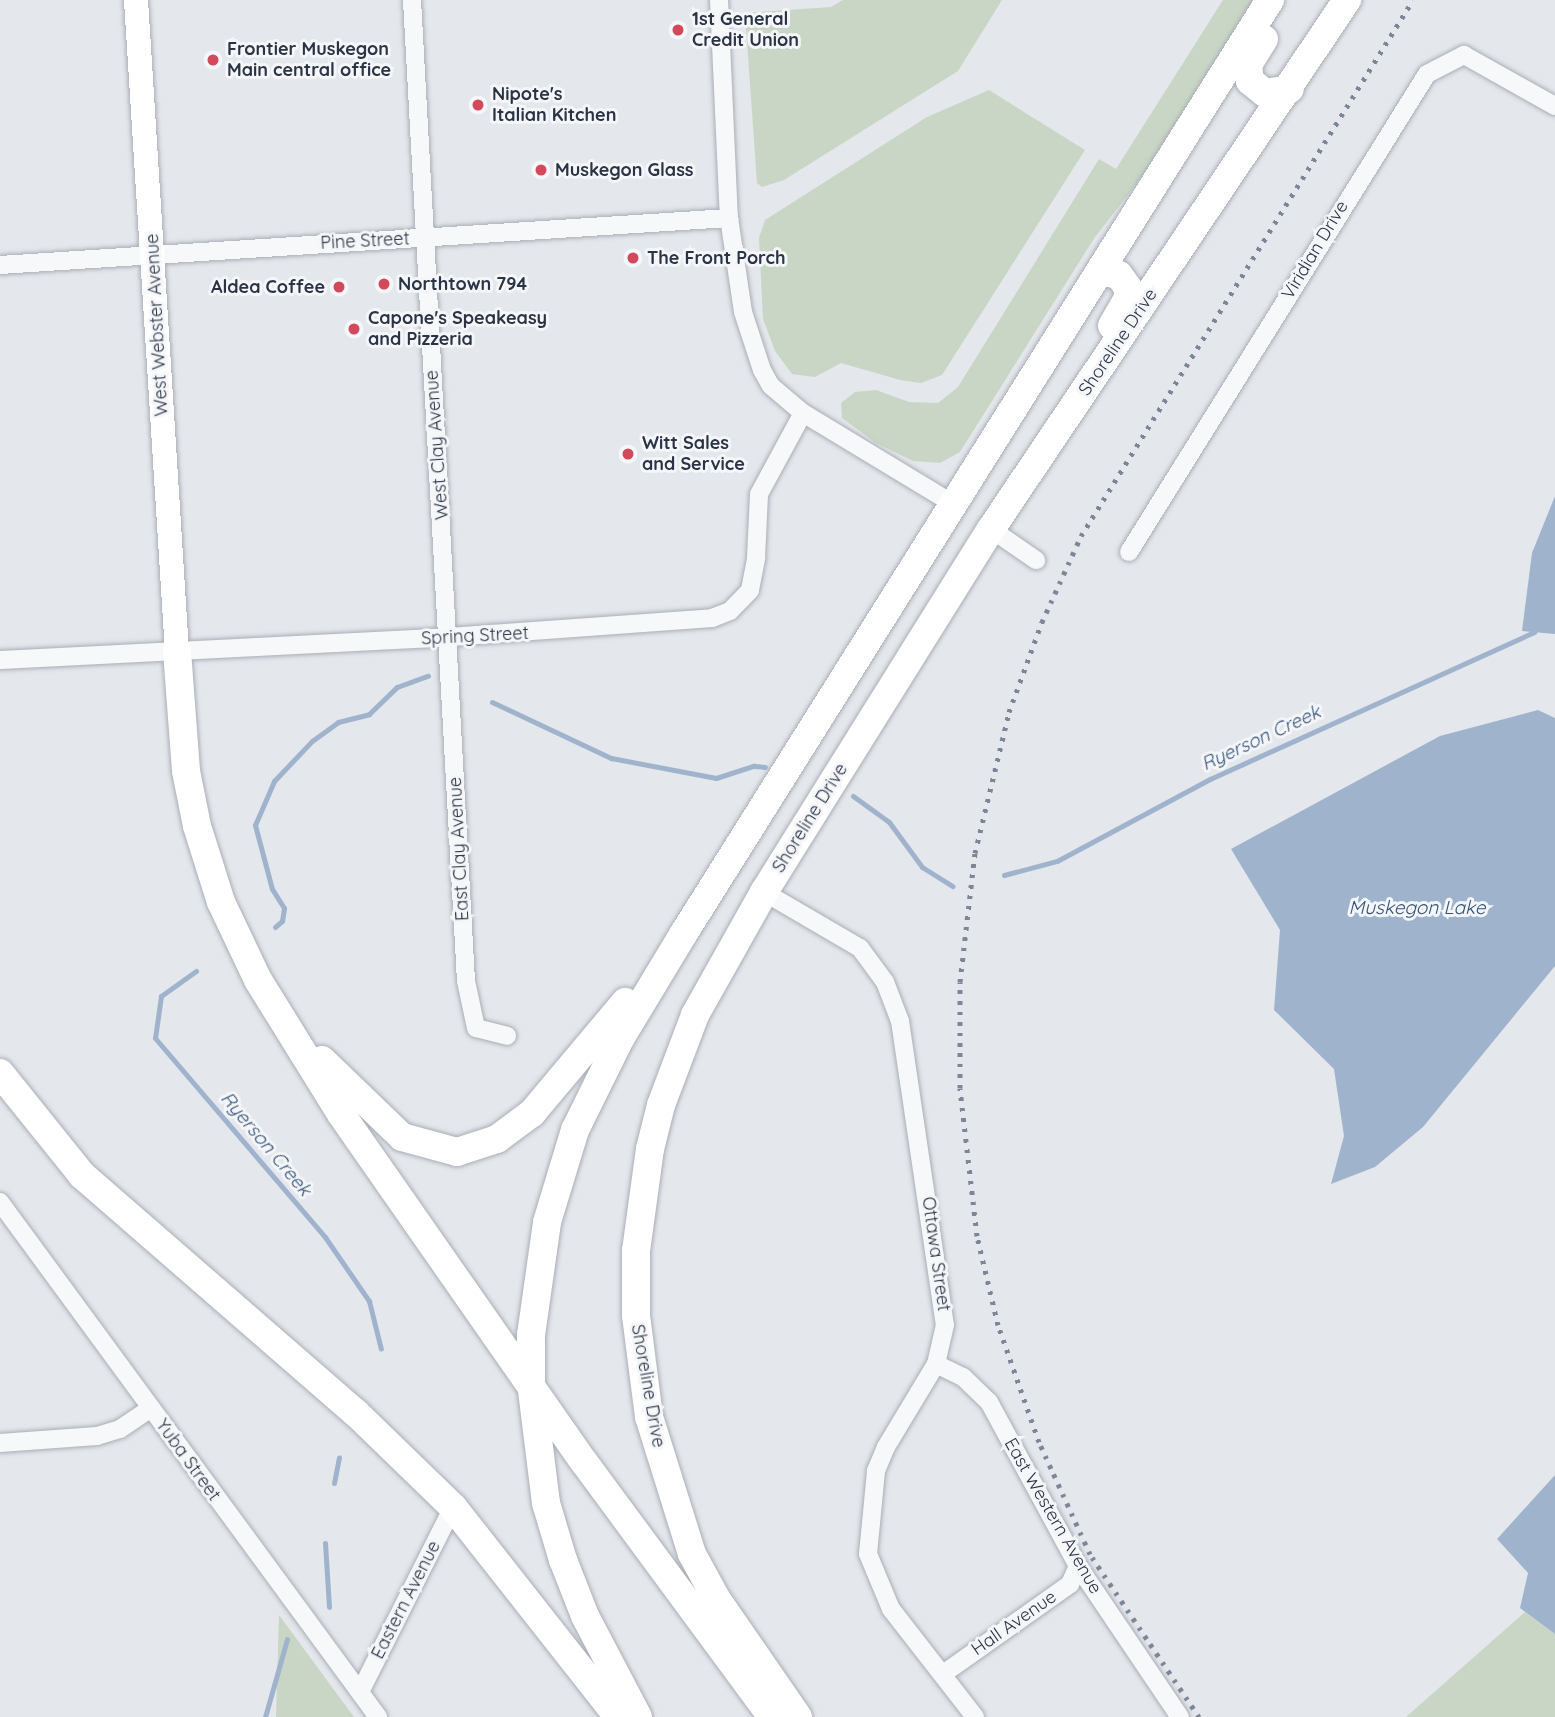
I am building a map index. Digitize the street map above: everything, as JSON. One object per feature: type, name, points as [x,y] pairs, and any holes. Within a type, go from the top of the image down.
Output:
[{"type":"highway","points":[[638,1717],[590,1627],[563,1560],[546,1503],[531,1383],[536,1283],[560,1172],[596,1083],[684,933],[1270,0]]},
{"type":"highway","points":[[1287,0],[1248,65],[1247,74],[1265,93],[1290,89]]},
{"type":"highway","name":"Shoreline Drive","points":[[798,1717],[730,1620],[692,1554],[649,1417],[636,1315],[642,1196],[661,1105],[695,1015],[764,892],[991,530],[1290,89],[1346,0]]},
{"type":"highway","points":[[991,530],[1055,411],[1128,299],[1125,281],[1100,271]]},
{"type":"highway","points":[[764,892],[747,894],[742,889],[740,873],[858,682],[889,607]]},
{"type":"highway","points":[[177,651],[187,771],[208,866],[241,944],[341,1114],[772,1717]]},
{"type":"highway","points":[[285,1022],[402,1137],[457,1152],[497,1139],[532,1114],[684,933]]},
{"type":"highway","points":[[0,1073],[82,1175],[356,1413],[453,1507],[618,1717]]},
{"type":"main road","name":"West Webster Avenue","points":[[136,0],[177,651]]},
{"type":"street","name":"West Clay Avenue","points":[[412,0],[449,638]]},
{"type":"street","points":[[719,0],[729,218],[751,345],[771,386],[803,413],[953,504]]},
{"type":"street","name":"Viridian Drive","points":[[1129,552],[1427,74],[1464,55],[1555,106]]},
{"type":"street","name":"Pine Street","points":[[0,265],[729,218]]},
{"type":"street","name":"Spring Street","points":[[0,660],[449,638],[681,623],[730,611],[750,590],[754,575],[759,494],[765,477],[803,413]]},
{"type":"street","points":[[991,530],[1036,560]]},
{"type":"street","name":"East Clay Avenue","points":[[449,638],[466,981],[476,1028],[507,1036]]},
{"type":"street","name":"Ottawa Street","points":[[764,892],[860,948],[894,1001],[944,1302],[943,1343],[936,1364],[886,1447],[876,1471],[867,1526],[868,1554],[881,1593],[975,1717]]},
{"type":"street","name":"Yuba Street","points":[[0,1202],[378,1717]]},
{"type":"street","name":"East Western Avenue","points":[[936,1364],[963,1377],[989,1402],[1078,1566],[1180,1717]]},
{"type":"street","points":[[0,1443],[97,1436],[120,1429],[150,1409]]},
{"type":"street","name":"Eastern Avenue","points":[[360,1692],[453,1507]]},
{"type":"street","name":"Hall Avenue","points":[[943,1674],[1070,1584],[1078,1566]]},
{"type":"green space","points":[[843,0],[1002,0],[958,71],[784,180],[762,187],[757,183],[745,13],[831,7]]},
{"type":"green space","points":[[1223,0],[1257,0],[1167,145],[1095,237],[960,452],[940,463],[913,461],[876,443],[842,418],[841,403],[855,392],[876,390],[909,402],[938,403],[958,387],[1099,159],[1116,169]]},
{"type":"green space","points":[[989,90],[1085,150],[942,375],[921,383],[900,380],[841,363],[815,377],[792,374],[775,351],[763,319],[759,238],[765,220],[927,117]]},
{"type":"green space","points":[[1525,1612],[1555,1634],[1555,1717],[1406,1717]]},
{"type":"green space","points":[[279,1615],[354,1717],[276,1717]]},
{"type":"water","points":[[1555,496],[1555,634],[1522,631],[1532,553]]},
{"type":"water","name":"Muskegon Lake","points":[[1538,710],[1555,718],[1555,966],[1423,1127],[1375,1167],[1331,1184],[1344,1136],[1334,1069],[1274,1010],[1280,930],[1231,849],[1440,736]]},
{"type":"water","points":[[1555,1475],[1555,1634],[1520,1608],[1528,1573],[1497,1539]]},
{"type":"waterway","name":"Ryerson Creek","points":[[1004,875],[1057,861],[1210,779],[1534,632]]},
{"type":"waterway","name":"Ryerson Creek","points":[[275,927],[282,921],[284,908],[272,889],[255,825],[274,781],[312,741],[338,722],[369,714],[397,687],[428,676]]},
{"type":"waterway","name":"Ryerson Creek","points":[[492,702],[611,758],[716,778],[754,766],[765,767]]},
{"type":"waterway","name":"Ryerson Creek","points":[[853,796],[889,822],[922,867],[953,886]]},
{"type":"waterway","name":"Ryerson Creek","points":[[196,971],[161,996],[155,1038],[325,1237],[369,1301],[381,1349]]},
{"type":"waterway","name":"Ryerson Creek","points":[[334,1483],[339,1457]]},
{"type":"waterway","name":"Ryerson Creek","points":[[325,1543],[329,1607]]},
{"type":"waterway","name":"Ryerson Creek","points":[[265,1717],[287,1639]]},
{"type":"railway","points":[[1199,1717],[1090,1554],[1039,1442],[998,1325],[977,1236],[960,1088],[960,982],[975,853],[1009,712],[1042,622],[1081,536],[1413,0]]},
{"type":"place","name":"1st General Credit Union","points":[[678,30]]},
{"type":"place","name":"Frontier Muskegon Main central office","points":[[213,60]]},
{"type":"place","name":"Nipote's Italian Kitchen","points":[[478,105]]},
{"type":"place","name":"Muskegon Glass","points":[[541,170]]},
{"type":"place","name":"The Front Porch","points":[[633,258]]},
{"type":"place","name":"Northtown 794","points":[[384,284]]},
{"type":"place","name":"Aldea Coffee","points":[[339,287]]},
{"type":"place","name":"Capone's Speakeasy and Pizzeria","points":[[354,329]]},
{"type":"place","name":"Witt Sales and Service","points":[[628,454]]}]
